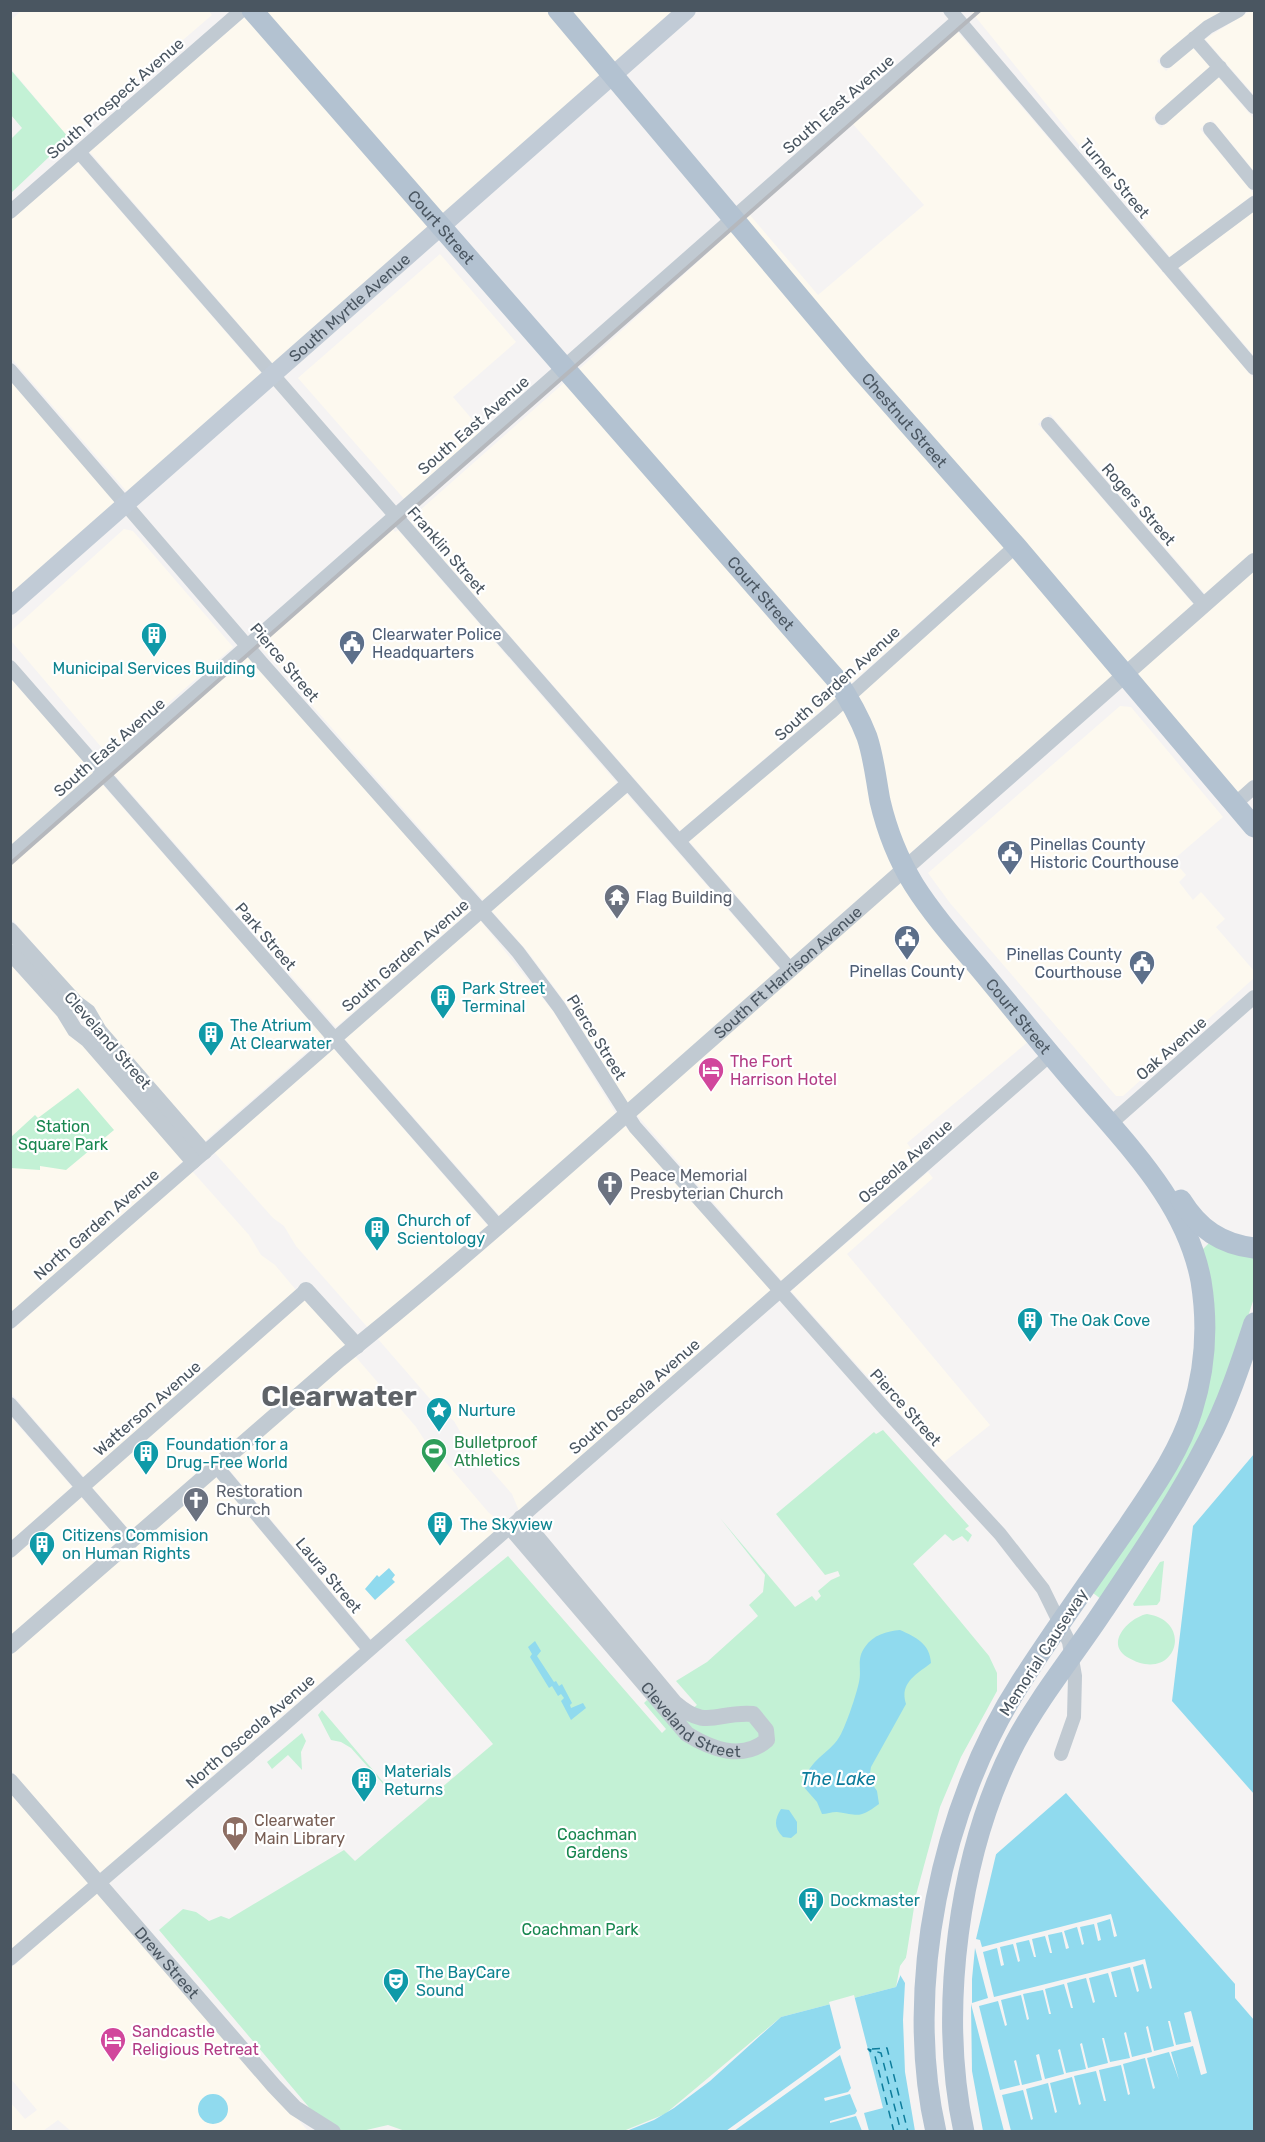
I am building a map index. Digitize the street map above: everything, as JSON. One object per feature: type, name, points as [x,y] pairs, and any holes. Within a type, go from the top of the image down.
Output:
[{"type":"main road","name":"Court Street","points":[[252,10],[824,662],[847,696],[868,740],[885,821],[904,868],[939,919],[1050,1055],[1110,1124],[1166,1195],[1185,1229]]},
{"type":"main road","name":"Chestnut Street","points":[[558,10],[917,435],[1016,546],[1254,826]]},
{"type":"main road","name":"South Myrtle Avenue","points":[[10,606],[687,10]]},
{"type":"main road","points":[[1110,1124],[1135,1140],[1158,1166],[1189,1213],[1205,1230],[1223,1241],[1254,1248]]},
{"type":"main road","name":"Memorial Causeway","points":[[936,2132],[927,2075],[925,1997],[927,1958],[939,1882],[963,1804],[992,1731],[1020,1683],[1174,1454],[1192,1413],[1203,1350],[1204,1312],[1195,1255],[1185,1229]]},
{"type":"main road","name":"Memorial Causeway","points":[[964,2132],[954,2070],[952,1993],[961,1919],[987,1812],[1015,1744],[1041,1700],[1103,1611],[1177,1496],[1209,1440],[1254,1323]]},
{"type":"street","name":"South Prospect Avenue","points":[[10,212],[242,10]]},
{"type":"street","points":[[1167,61],[1208,27],[1239,10]]},
{"type":"street","name":"South East Avenue","points":[[10,855],[733,219],[954,15]]},
{"type":"street","name":"Turner Street","points":[[954,15],[1254,368]]},
{"type":"street","points":[[1194,39],[1254,107]]},
{"type":"street","points":[[1162,118],[1220,67]]},
{"type":"street","points":[[1210,129],[1254,183]]},
{"type":"street","name":"Franklin Street","points":[[79,152],[790,969]]},
{"type":"street","points":[[1168,267],[1254,203]]},
{"type":"street","name":"Pierce Street","points":[[10,370],[249,645],[261,662],[481,910],[559,1007],[626,1115],[1000,1534],[1043,1589],[1069,1642],[1075,1676],[1074,1717],[1061,1754]]},
{"type":"street","name":"Rogers Street","points":[[1048,424],[1204,605]]},
{"type":"street","name":"South Garden Avenue","points":[[679,841],[1016,546]]},
{"type":"street","name":"South Ft Harrison Avenue","points":[[10,1646],[499,1227],[1254,561]]},
{"type":"street","name":"Park Street","points":[[10,667],[499,1227]]},
{"type":"street","name":"South Garden Avenue","points":[[199,1156],[628,783]]},
{"type":"street","points":[[1235,804],[1254,787]]},
{"type":"street","name":"Cleveland Street","points":[[10,930],[76,1004],[88,1012],[99,1031],[199,1156]]},
{"type":"street","name":"Cleveland Street","points":[[10,952],[64,1012],[75,1030],[88,1040],[199,1156]]},
{"type":"street","name":"Oak Avenue","points":[[1110,1124],[1254,997]]},
{"type":"street","name":"Osceola Avenue","points":[[781,1291],[1050,1055]]},
{"type":"street","name":"North Garden Avenue","points":[[10,1322],[199,1156]]},
{"type":"street","points":[[306,1290],[362,1343]]},
{"type":"street","name":"Watterson Avenue","points":[[10,1551],[306,1290]]},
{"type":"street","name":"South Osceola Avenue","points":[[516,1522],[781,1291]]},
{"type":"street","points":[[10,1404],[130,1542]]},
{"type":"street","name":"Laura Street","points":[[218,1467],[369,1649]]},
{"type":"street","name":"Cleveland Street","points":[[516,1522],[675,1703],[690,1716],[711,1718],[740,1713],[753,1714],[766,1730],[767,1740],[758,1748],[748,1752],[728,1751],[711,1746],[687,1734],[676,1724],[516,1522]]},
{"type":"street","name":"North Osceola Avenue","points":[[10,1959],[516,1522]]},
{"type":"street","points":[[711,1718],[711,1746]]},
{"type":"street","name":"Drew Street","points":[[10,1781],[274,2086],[295,2108],[333,2132]]},
{"type":"shaded area","points":[[208,10],[212,15],[69,138],[11,69],[11,20],[21,11]]},
{"type":"shaded area","points":[[970,10],[1227,11],[1203,22],[1157,61],[1166,71],[1193,48],[1210,67],[1152,118],[1161,128],[1218,77],[1254,119],[1254,171],[1212,120],[1200,129],[1254,194],[1170,257]]},
{"type":"shaded area","points":[[262,11],[548,11],[603,77],[442,217]]},
{"type":"shaded area","points":[[568,11],[677,11],[615,67]]},
{"type":"shaded area","points":[[1250,11],[1254,11],[1254,95],[1205,39]]},
{"type":"shaded area","points":[[246,16],[431,227],[274,365],[89,151]]},
{"type":"shaded area","points":[[957,31],[1254,379],[1254,552],[1206,595],[1050,414],[1038,424],[1194,605],[1127,664],[744,219],[749,214],[818,295],[924,205],[852,123]]},
{"type":"shaded area","points":[[78,162],[263,375],[128,493],[11,358],[10,221]]},
{"type":"shaded area","points":[[1254,211],[1254,356],[1179,267]]},
{"type":"shaded area","points":[[733,230],[1006,546],[849,685],[577,371]]},
{"type":"shaded area","points":[[440,254],[516,342],[453,397],[483,432],[405,500],[298,378]]},
{"type":"shaded area","points":[[10,381],[117,503],[10,597]]},
{"type":"shaded area","points":[[566,381],[838,696],[680,831],[409,520]]},
{"type":"shaded area","points":[[392,528],[395,532],[398,530],[617,783],[483,900],[259,645]]},
{"type":"shaded area","points":[[124,529],[133,531],[233,647],[108,755],[12,642],[11,631]]},
{"type":"shaded area","points":[[1015,556],[1115,674],[907,856],[857,697]]},
{"type":"shaded area","points":[[1254,570],[1254,778],[1237,794],[1135,674]]},
{"type":"shaded area","points":[[248,655],[471,910],[336,1027],[114,774]]},
{"type":"shaded area","points":[[10,678],[94,773],[10,846]]},
{"type":"shaded area","points":[[1120,706],[1131,707],[1223,817],[1173,860],[1186,875],[1179,882],[1193,900],[1201,892],[1225,919],[1216,927],[1254,971],[1254,978],[1123,1096],[1116,1096],[950,903],[928,873]]},
{"type":"shaded area","points":[[845,708],[853,723],[895,867],[791,959],[689,841]]},
{"type":"shaded area","points":[[102,784],[324,1037],[205,1141],[11,918],[10,865]]},
{"type":"shaded area","points":[[626,793],[780,969],[628,1104],[565,1002],[528,952],[491,910]]},
{"type":"shaded area","points":[[902,879],[1029,1041],[907,1143],[920,1161],[782,1281],[636,1114]]},
{"type":"shaded area","points":[[480,920],[553,1011],[616,1114],[500,1216],[344,1038]]},
{"type":"shaded area","points":[[10,964],[58,1017],[69,1035],[83,1045],[183,1161],[11,1313]]},
{"type":"shaded area","points":[[333,1048],[488,1226],[369,1329],[296,1246],[284,1226],[273,1218],[214,1152]]},
{"type":"shaded area","points":[[624,1125],[771,1290],[519,1511],[512,1494],[465,1440],[454,1421],[437,1407],[378,1339]]},
{"type":"shaded area","points":[[192,1171],[249,1235],[261,1255],[275,1265],[296,1290],[84,1477],[11,1393],[10,1332]]},
{"type":"shaded area","points":[[928,1172],[933,1178],[847,1254],[990,1425],[944,1462],[791,1291]]},
{"type":"shaded area","points":[[305,1300],[346,1346],[131,1532],[92,1487]]},
{"type":"shaded area","points":[[355,1356],[416,1427],[429,1447],[442,1458],[489,1513],[504,1524],[371,1639],[227,1467]]},
{"type":"shaded area","points":[[10,1416],[72,1487],[11,1541],[10,1541]]},
{"type":"shaded area","points":[[216,1477],[359,1649],[100,1873],[11,1770],[10,1655]]},
{"type":"shaded area","points":[[81,1497],[120,1542],[11,1637],[10,1559]]},
{"type":"shaded area","points":[[10,1793],[89,1883],[11,1950],[10,1950]]},
{"type":"shaded area","points":[[97,1893],[308,2131],[72,2132],[58,2120],[43,2131],[11,2131],[10,2102],[25,2119],[37,2110],[11,2079],[11,1968]]},
{"type":"green space","points":[[10,69],[69,138],[11,193],[11,139],[22,128],[11,115]]},
{"type":"green space","name":"Station Square Park","points":[[78,1088],[114,1130],[66,1170],[40,1166],[40,1170],[11,1168],[11,1137],[35,1115],[38,1118]]},
{"type":"green space","points":[[1209,1243],[1254,1255],[1254,1298],[1231,1369],[1186,1466],[1101,1599],[1093,1593],[1186,1446],[1202,1250]]},
{"type":"green space","name":"Coachman Park","points":[[883,1430],[969,1526],[965,1529],[972,1535],[968,1542],[962,1536],[953,1541],[945,1534],[913,1564],[989,1656],[997,1673],[997,1691],[961,1757],[940,1807],[916,1895],[906,1958],[900,1966],[896,1987],[781,2017],[665,2114],[621,2132],[408,2132],[388,2125],[362,2131],[329,2131],[159,1930],[183,1909],[196,1912],[209,1921],[221,1916],[229,1919],[344,1850],[355,1861],[493,1744],[405,1640],[508,1556],[662,1733],[666,1729],[644,1703],[647,1700],[682,1717],[697,1705],[676,1681],[707,1662],[758,1616],[749,1605],[763,1592],[765,1575],[720,1518],[795,1607],[812,1596],[816,1601],[821,1596],[818,1591],[840,1576],[838,1571],[825,1575],[776,1514],[874,1432],[876,1434]]},
{"type":"green space","points":[[1164,1561],[1160,1601],[1157,1605],[1134,1606],[1133,1604],[1160,1562]]},
{"type":"green space","points":[[1147,1614],[1162,1619],[1171,1628],[1175,1638],[1173,1649],[1167,1658],[1157,1664],[1144,1664],[1127,1657],[1118,1645],[1122,1631],[1127,1625]]},
{"type":"green space","points":[[322,1710],[384,1783],[387,1781],[388,1786],[385,1786],[351,1748],[341,1742],[331,1740],[318,1715]]},
{"type":"green space","points":[[302,1733],[306,1741],[301,1752],[302,1770],[288,1755],[272,1769],[267,1762]]},
{"type":"water","points":[[1254,1454],[1254,1794],[1172,1701],[1193,1526]]},
{"type":"water","points":[[389,1568],[395,1575],[392,1579],[395,1582],[375,1600],[365,1589],[377,1575],[379,1577]]},
{"type":"water","name":"The Lake","points":[[900,1630],[925,1646],[931,1663],[915,1675],[907,1685],[904,1697],[906,1704],[871,1767],[869,1779],[877,1791],[879,1804],[859,1815],[837,1812],[822,1814],[817,1802],[802,1785],[806,1775],[815,1762],[837,1741],[843,1729],[858,1688],[862,1651],[872,1639],[881,1634]]},
{"type":"water","points":[[535,1641],[541,1651],[537,1656],[554,1682],[556,1681],[559,1686],[562,1684],[572,1703],[571,1708],[583,1703],[586,1708],[571,1720],[561,1701],[564,1698],[561,1694],[558,1696],[552,1686],[549,1688],[530,1657],[532,1654],[528,1647]]},
{"type":"water","points":[[1066,1793],[1235,1984],[1235,1998],[1254,2020],[1254,2131],[624,2132],[654,2120],[674,2108],[710,2081],[781,2017],[896,1987],[922,1919]]},
{"type":"water","points":[[781,1809],[789,1810],[797,1822],[797,1833],[791,1838],[783,1837],[778,1830],[776,1820]]},
{"type":"water","points":[[213,2094],[219,2095],[227,2103],[227,2115],[219,2123],[213,2124],[207,2123],[199,2115],[198,2109],[199,2103],[207,2095]]},
{"type":"pier","points":[[998,1846],[976,1939],[980,1940],[982,1947],[1111,1914],[1117,1936],[1114,1937],[1110,1919],[1097,1923],[1101,1940],[1098,1941],[1094,1924],[1080,1927],[1084,1944],[1082,1945],[1077,1927],[1064,1931],[1069,1948],[1066,1949],[1062,1932],[1048,1935],[1052,1953],[1050,1953],[1045,1936],[1032,1939],[1036,1957],[1034,1957],[1029,1940],[1016,1943],[1020,1961],[1018,1962],[1013,1944],[1000,1947],[1004,1965],[1001,1966],[997,1948],[983,1952],[994,1997],[1145,1959],[1152,1988],[1150,1989],[1143,1964],[1133,1967],[1139,1991],[1137,1992],[1130,1967],[1111,1972],[1117,1997],[1115,1997],[1108,1973],[1089,1978],[1095,2002],[1093,2003],[1086,1978],[1067,1983],[1073,2008],[1071,2008],[1064,1984],[1045,1989],[1051,2014],[1049,2014],[1043,1990],[1023,1994],[1029,2019],[1027,2020],[1021,1995],[1001,2000],[1007,2025],[1005,2026],[998,2001],[979,2006],[1000,2090],[1020,2085],[1014,2061],[1016,2060],[1022,2085],[1042,2080],[1036,2055],[1039,2054],[1045,2079],[1064,2074],[1058,2050],[1060,2049],[1066,2073],[1086,2069],[1080,2044],[1082,2043],[1088,2068],[1108,2063],[1102,2038],[1104,2038],[1110,2062],[1130,2058],[1124,2033],[1126,2032],[1132,2057],[1152,2052],[1146,2027],[1148,2026],[1154,2051],[1174,2046],[1168,2021],[1170,2021],[1176,2045],[1191,2042],[1184,2013],[1191,2011],[1207,2073],[1201,2075],[1193,2046],[1171,2052],[1179,2080],[1169,2052],[1147,2058],[1155,2088],[1153,2089],[1145,2058],[1123,2064],[1130,2094],[1128,2095],[1121,2065],[1099,2070],[1106,2101],[1104,2101],[1096,2071],[1074,2076],[1081,2104],[1079,2105],[1072,2077],[1050,2083],[1057,2112],[1055,2113],[1048,2083],[1026,2089],[1033,2119],[1031,2120],[1023,2090],[1002,2095],[1011,2131],[1004,2131],[971,2004],[972,2071],[983,2131],[915,2131],[905,2072],[903,2020],[905,1983],[899,1973],[920,1917]],"holes":[[[975,1948],[988,1998],[972,2003]]]},
{"type":"pier","points":[[854,1995],[883,2108],[864,2113],[869,2131],[862,2131],[856,2116],[830,2123],[830,2121],[855,2114],[857,2111],[850,2094],[825,2101],[824,2098],[848,2092],[851,2088],[840,2055],[734,2131],[726,2131],[841,2048],[829,2002]]},
{"type":"ferry route","points":[[872,2049],[887,2048],[908,2132]]},
{"type":"ferry route","points":[[894,2132],[875,2056],[868,2049],[881,2053],[901,2132]]},
{"type":"railway","points":[[10,864],[980,10]]},
{"type":"place","name":"Municipal Services Building","points":[[154,658]]},
{"type":"place","name":"Clearwater Police Headquarters","points":[[352,666]]},
{"type":"place","name":"Pinellas County Historic Courthouse","points":[[1010,876]]},
{"type":"place","name":"Flag Building","points":[[617,920]]},
{"type":"place","name":"Pinellas County","points":[[907,961]]},
{"type":"place","name":"Pinellas County Courthouse","points":[[1142,986]]},
{"type":"place","name":"Park Street Terminal","points":[[443,1020]]},
{"type":"place","name":"The Atrium At Clearwater","points":[[211,1057]]},
{"type":"place","name":"The Fort Harrison Hotel","points":[[711,1093]]},
{"type":"place","name":"Peace Memorial Presbyterian Church","points":[[610,1207]]},
{"type":"place","name":"Church of Scientology","points":[[377,1252]]},
{"type":"place","name":"The Oak Cove","points":[[1030,1343]]},
{"type":"place","name":"Nurture","points":[[439,1433]]},
{"type":"place","name":"Bulletproof Athletics","points":[[434,1474]]},
{"type":"place","name":"Foundation for a Drug-Free World","points":[[146,1476]]},
{"type":"place","name":"Restoration Church","points":[[196,1523]]},
{"type":"place","name":"The Skyview","points":[[440,1547]]},
{"type":"place","name":"Citizens Commision on Human Rights","points":[[42,1567]]},
{"type":"place","name":"Materials Returns","points":[[364,1803]]},
{"type":"place","name":"Clearwater Main Library","points":[[235,1852]]},
{"type":"place","name":"Dockmaster","points":[[811,1923]]},
{"type":"place","name":"The BayCare Sound","points":[[396,2004]]},
{"type":"place","name":"Sandcastle Religious Retreat","points":[[113,2063]]},
{"type":"district","name":"Clearwater","points":[[339,1396]]},
{"type":"park label","name":"Coachman Gardens","points":[[597,1843]]}]
